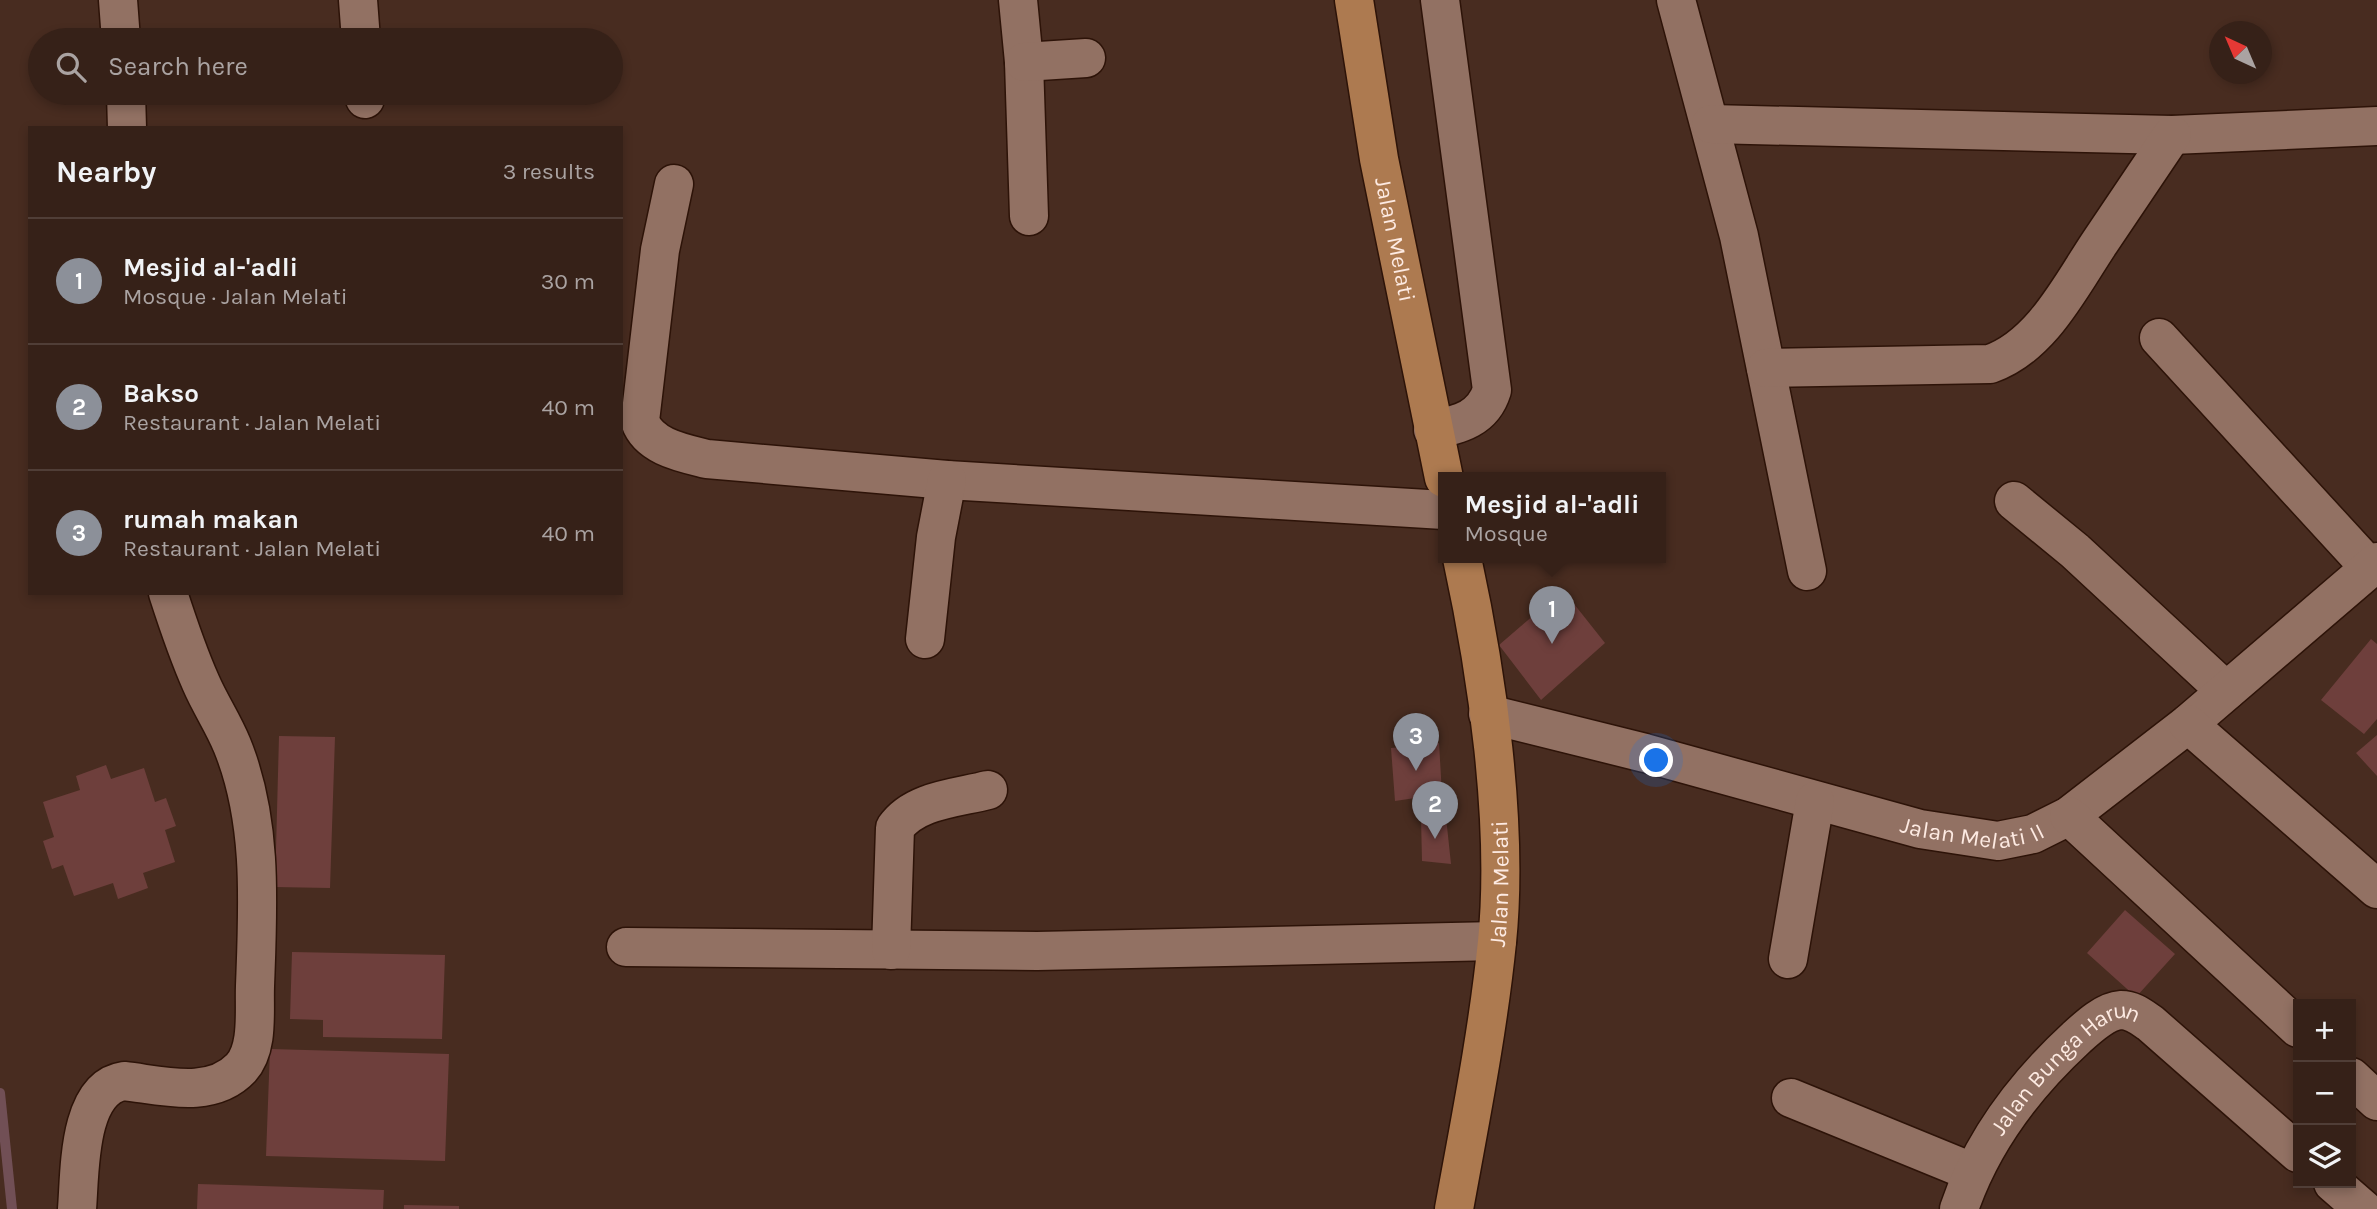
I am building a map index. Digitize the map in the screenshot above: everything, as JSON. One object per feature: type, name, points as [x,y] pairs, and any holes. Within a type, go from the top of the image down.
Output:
[{"type":"main road","name":"Jalan Melati","points":[[1354,0],[1379,159],[1443,472]]},
{"type":"main road","name":"Jalan Melati","points":[[1454,1209],[1497,941],[1499,833],[1488,714],[1463,563]]},
{"type":"street","points":[[118,0],[120,28]]},
{"type":"street","points":[[358,0],[359,28]]},
{"type":"street","points":[[1018,0],[1024,62],[1029,216]]},
{"type":"street","points":[[1433,430],[1463,423],[1479,413],[1488,402],[1492,390],[1440,0]]},
{"type":"street","points":[[1676,0],[1739,236],[1807,571]]},
{"type":"street","points":[[1024,62],[1086,58]]},
{"type":"street","points":[[126,105],[127,126]]},
{"type":"street","points":[[1711,124],[2172,135],[2377,126]]},
{"type":"street","points":[[1766,368],[1990,364],[2003,360],[2014,353],[2052,313],[2172,135]]},
{"type":"street","points":[[674,184],[660,250],[640,414],[646,431],[674,450],[707,459],[947,480],[1438,510]]},
{"type":"street","points":[[2159,338],[2373,565]]},
{"type":"street","points":[[925,639],[936,537],[947,480]]},
{"type":"street","points":[[2014,501],[2075,551],[2226,691]]},
{"type":"street","name":"Jalan Melati II","points":[[1488,714],[1645,753],[1920,829],[1998,841],[2033,834],[2069,816],[2188,724],[2373,565]]},
{"type":"street","points":[[77,1209],[83,1135],[102,1093],[109,1086],[124,1082],[189,1088],[221,1081],[240,1069],[247,1058],[254,1026],[256,849],[246,789],[232,744],[201,685],[169,595]]},
{"type":"street","points":[[2188,724],[2377,889]]},
{"type":"street","points":[[891,950],[895,828],[903,816],[916,809],[988,790]]},
{"type":"street","points":[[1788,959],[1815,801]]},
{"type":"street","points":[[2069,816],[2293,1023]]},
{"type":"street","points":[[626,947],[1037,951],[1497,941]]},
{"type":"street","name":"Jalan Bunga Harun","points":[[1959,1209],[1972,1172],[2017,1099],[2053,1059],[2087,1028],[2119,1010],[2137,1013],[2150,1023],[2293,1149]]},
{"type":"street","points":[[2356,1082],[2377,1101]]},
{"type":"street","points":[[1791,1098],[1972,1172]]},
{"type":"street","points":[[2339,1188],[2363,1209]]},
{"type":"building","points":[[1563,590],[1605,643],[1541,700],[1499,645]]},
{"type":"building","points":[[2371,639],[2377,644],[2377,719],[2364,734],[2321,700]]},
{"type":"building","points":[[2377,735],[2377,776],[2356,753]]},
{"type":"building","points":[[279,736],[335,737],[330,888],[275,887]]},
{"type":"building","points":[[1439,743],[1442,794],[1395,801],[1391,748]]},
{"type":"building","points":[[106,765],[111,779],[144,768],[155,802],[166,798],[176,826],[165,830],[175,862],[143,873],[148,888],[118,899],[113,883],[74,896],[63,865],[52,869],[43,841],[54,837],[43,802],[80,790],[76,776]]},
{"type":"building","points":[[1446,817],[1451,864],[1422,861],[1421,818]]},
{"type":"building","points":[[2125,910],[2175,954],[2136,997],[2087,953]]},
{"type":"building","points":[[292,952],[445,955],[442,1039],[323,1037],[323,1020],[290,1019]]},
{"type":"building","points":[[270,1049],[449,1054],[445,1161],[266,1156]]},
{"type":"building","points":[[198,1184],[384,1190],[383,1209],[197,1209]]},
{"type":"building","points":[[404,1205],[459,1206],[459,1209],[404,1209]]},
{"type":"waterway","points":[[0,1093],[12,1209]]},
{"type":"place","name":"Mesjid al-'adli","points":[[1552,644]]},
{"type":"place","name":"rumah makan","points":[[1416,771]]},
{"type":"place","name":"Bakso","points":[[1435,839]]}]
